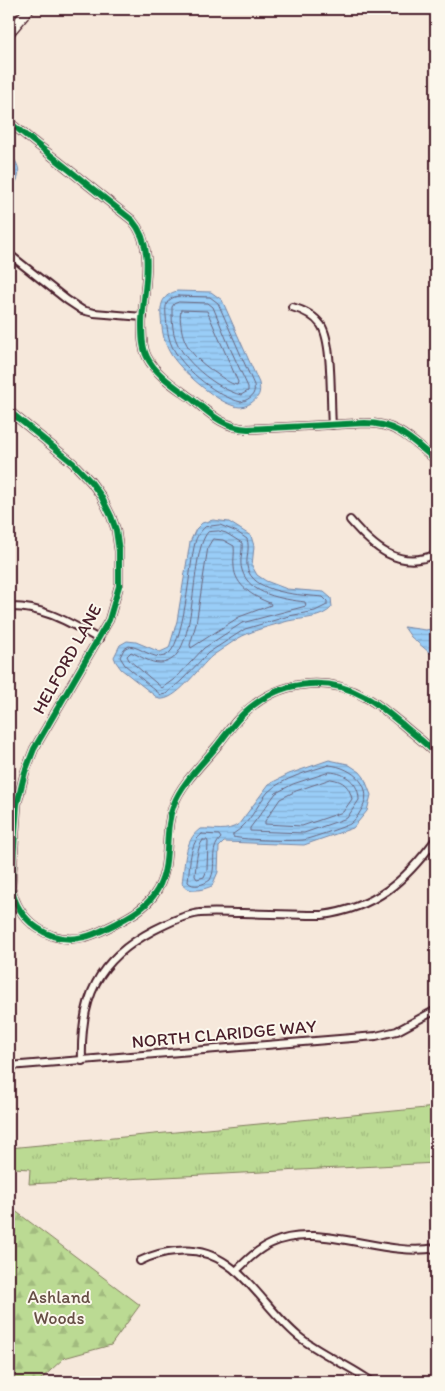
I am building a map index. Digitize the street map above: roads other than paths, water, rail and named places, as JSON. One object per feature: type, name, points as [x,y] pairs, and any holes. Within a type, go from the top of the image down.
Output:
[{"type":"street","points":[[9,33],[29,9]]},
{"type":"street","points":[[9,122],[132,220],[139,228],[145,240],[147,253],[142,316],[143,347],[152,366],[165,378],[225,424],[237,428],[376,423],[391,426],[436,460]]},
{"type":"street","points":[[9,254],[82,310],[94,313],[142,316]]},
{"type":"street","points":[[292,307],[311,315],[318,321],[325,333],[328,350],[332,425]]},
{"type":"street","name":"HELFORD LANE","points":[[9,411],[80,469],[96,489],[111,516],[118,542],[120,576],[112,612],[99,639],[34,749],[25,772],[17,804],[11,877],[13,896],[21,911],[36,928],[55,936],[70,939],[89,936],[134,914],[150,901],[161,884],[165,871],[170,815],[176,798],[240,717],[270,694],[298,685],[315,684],[334,685],[353,691],[378,705],[436,754]]},
{"type":"street","points":[[350,520],[372,543],[393,557],[414,560],[436,554]]},
{"type":"street","points":[[9,607],[28,608],[48,613],[99,639]]},
{"type":"street","points":[[82,1061],[83,1019],[92,991],[101,974],[112,960],[132,942],[178,919],[200,913],[322,915],[356,907],[380,896],[404,878],[436,839]]},
{"type":"street","name":"NORTH CLARIDGE WAY","points":[[9,1066],[376,1036],[397,1031],[436,1010]]},
{"type":"street","points":[[236,1270],[277,1240],[295,1236],[318,1236],[397,1249],[436,1248]]},
{"type":"street","points":[[140,1261],[157,1253],[194,1250],[221,1259],[236,1270],[298,1336],[372,1382]]},
{"type":"water","points":[[9,153],[16,162],[19,172],[17,181],[9,190]]},
{"type":"water","points":[[177,291],[211,292],[222,300],[259,383],[259,394],[251,403],[240,407],[222,401],[200,385],[174,358],[164,339],[161,312],[163,300],[168,295]]},
{"type":"water","points":[[213,520],[229,522],[251,536],[254,546],[252,566],[257,575],[266,581],[287,589],[324,592],[331,598],[332,607],[323,614],[262,628],[237,639],[212,656],[180,690],[166,698],[159,699],[121,669],[114,657],[120,645],[127,641],[136,642],[160,652],[169,648],[177,621],[190,542],[196,529],[202,523]]},
{"type":"water","points":[[404,627],[426,630],[436,628],[436,658],[411,637]]},
{"type":"water","points":[[329,760],[348,764],[360,772],[371,795],[367,811],[353,828],[304,845],[224,842],[219,847],[218,872],[212,886],[192,890],[182,883],[188,846],[200,829],[234,827],[239,824],[269,784],[289,774]]},
{"type":"park label","name":"Ashland Woods","points":[[59,1307]]}]
